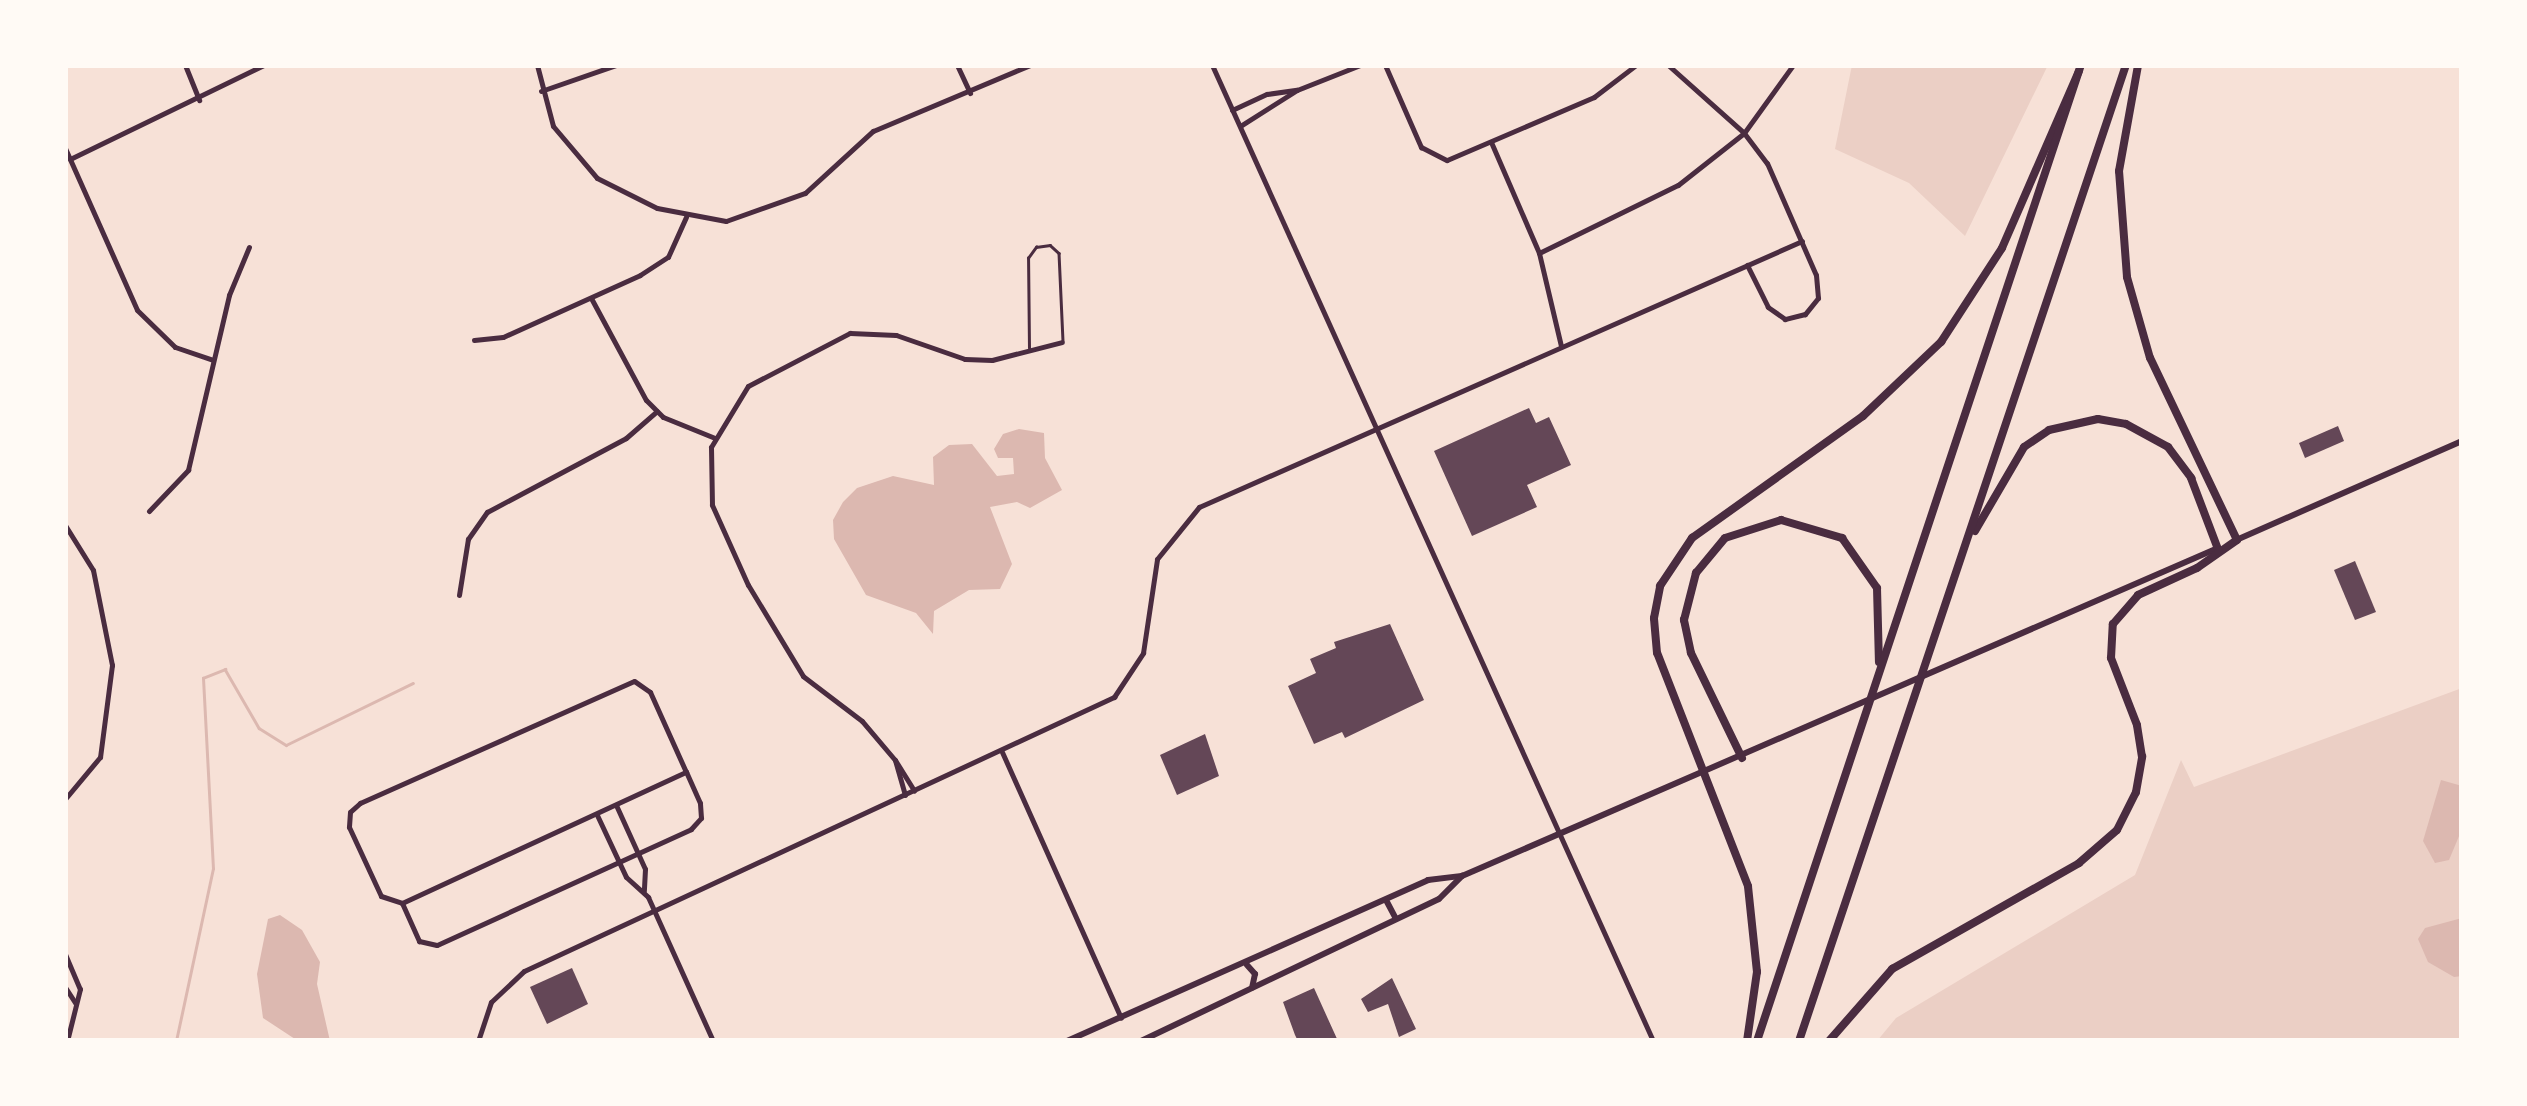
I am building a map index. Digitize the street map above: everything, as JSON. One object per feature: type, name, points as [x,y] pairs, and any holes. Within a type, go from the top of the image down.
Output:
[{"type":"highway","points":[[1799,1041],[2126,65]]},
{"type":"highway","points":[[1828,1041],[1892,969],[2079,863],[2117,830],[2136,792],[2142,756],[2138,725],[2111,658],[2113,624],[2138,595],[2197,568],[2236,540],[2150,358],[2127,277],[2118,171],[2138,65]]},
{"type":"highway","points":[[1757,1041],[1842,798],[1878,677],[2080,68]]},
{"type":"highway","points":[[1747,1041],[1756,972],[1752,907],[1739,852],[1657,653],[1656,602],[1672,560],[1703,529],[1886,398],[1941,342],[2002,248],[2080,68]]},
{"type":"highway","points":[[1961,557],[2024,448],[2050,430],[2098,419],[2126,424],[2168,446],[2190,478],[2218,548]]},
{"type":"highway","points":[[1742,758],[1691,653],[1684,620],[1696,573],[1726,538],[1751,526],[1796,521],[1828,530],[1855,550],[1881,605],[1878,677]]},
{"type":"main road","points":[[1068,1041],[1428,880],[1462,876],[1742,758],[2462,441]]},
{"type":"main road","points":[[1141,1041],[1439,898],[1462,876]]},
{"type":"main road","points":[[1386,900],[1396,920]]},
{"type":"main road","points":[[1245,964],[1256,974],[1252,989]]},
{"type":"street","points":[[185,65],[199,100]]},
{"type":"street","points":[[70,160],[264,65]]},
{"type":"street","points":[[537,65],[541,91],[562,143],[597,178],[627,197],[686,218],[726,220],[783,205],[822,180],[873,130],[1030,65]]},
{"type":"street","points":[[541,91],[616,65]]},
{"type":"street","points":[[957,65],[970,93]]},
{"type":"street","points":[[1212,65],[1653,1041]]},
{"type":"street","points":[[1240,126],[1297,90],[1360,65]]},
{"type":"street","points":[[1385,65],[1421,147],[1432,156],[1447,160],[1594,97],[1636,65]]},
{"type":"street","points":[[1668,65],[1744,133],[1767,163],[1802,241],[1818,298],[1806,314],[1785,319],[1768,307],[1747,265]]},
{"type":"street","points":[[1539,253],[1678,185],[1744,133],[1793,65]]},
{"type":"street","points":[[1232,110],[1267,94],[1297,90]]},
{"type":"street","points":[[1491,142],[1539,253],[1562,346]]},
{"type":"street","points":[[65,148],[137,310],[175,347],[213,360]]},
{"type":"street","points":[[474,340],[504,337],[591,298],[668,257],[686,218]]},
{"type":"street","points":[[478,1041],[492,1002],[524,971],[1098,708],[1129,679],[1143,652],[1157,559],[1196,508],[1802,241]]},
{"type":"street","points":[[149,510],[188,470],[235,274],[250,248]]},
{"type":"street","points":[[591,298],[630,378],[657,411],[715,438]]},
{"type":"street","points":[[914,792],[895,760],[862,721],[802,676],[748,586],[712,505],[715,438],[748,386],[850,333],[896,335],[964,359],[1029,352],[1062,342]]},
{"type":"street","points":[[459,595],[468,539],[487,512],[626,438],[657,411]]},
{"type":"street","points":[[65,525],[93,570],[112,665],[100,757],[65,799]]},
{"type":"street","points":[[402,903],[419,941],[437,945],[638,854],[699,822],[702,808],[686,772],[650,692],[634,681],[360,803],[350,812],[349,827],[381,896],[402,903],[686,772]]},
{"type":"street","points":[[1002,752],[1120,1018]]},
{"type":"street","points":[[895,760],[906,795]]},
{"type":"street","points":[[616,805],[638,854],[644,891]]},
{"type":"street","points":[[596,814],[619,862],[644,891],[654,910],[713,1041]]},
{"type":"street","points":[[66,957],[78,977],[67,1041]]},
{"type":"street","points":[[65,988],[76,1004]]},
{"type":"street","points":[[65,1011],[76,1004]]},
{"type":"lane","points":[[1029,352],[1028,258],[1036,247],[1050,245],[1059,253],[1062,342]]},
{"type":"shaded area","points":[[1852,65],[2048,65],[1965,236],[1909,183],[1835,149]]},
{"type":"shaded area","points":[[1019,429],[1044,433],[1045,458],[1062,490],[1030,508],[1017,502],[990,507],[1012,564],[1000,589],[969,590],[934,611],[933,634],[916,613],[866,595],[834,539],[833,520],[843,502],[857,488],[893,476],[934,485],[933,457],[949,445],[972,444],[997,476],[1014,474],[1013,458],[998,458],[994,449],[1003,434]]},
{"type":"shaded area","points":[[2462,688],[2462,1041],[1877,1041],[1896,1018],[2135,875],[2181,760],[2194,787]]},
{"type":"shaded area","points":[[2441,780],[2462,786],[2462,829],[2449,860],[2435,863],[2423,841]]},
{"type":"shaded area","points":[[280,915],[302,930],[320,962],[317,984],[330,1041],[298,1041],[263,1018],[257,974],[268,919]]},
{"type":"shaded area","points":[[2462,918],[2462,976],[2454,977],[2428,962],[2418,939],[2425,928]]},
{"type":"building","points":[[1529,408],[1536,423],[1549,417],[1571,465],[1527,485],[1537,507],[1472,536],[1434,451]]},
{"type":"building","points":[[2338,426],[2344,441],[2305,458],[2299,443]]},
{"type":"building","points":[[2355,561],[2376,612],[2355,620],[2334,570]]},
{"type":"building","points":[[1390,624],[1424,700],[1345,738],[1342,732],[1314,744],[1288,686],[1316,673],[1310,659],[1336,648],[1334,642]]},
{"type":"building","points":[[1205,734],[1219,776],[1177,795],[1160,755]]},
{"type":"building","points":[[572,968],[588,1004],[547,1024],[530,987]]},
{"type":"building","points":[[1392,978],[1416,1029],[1399,1037],[1388,1004],[1368,1012],[1361,999]]},
{"type":"building","points":[[1314,988],[1338,1041],[1298,1041],[1295,1035],[1283,1002]]},
{"type":"waterway","points":[[176,1041],[213,869],[203,678],[225,669],[259,728],[286,745],[413,683]]}]
